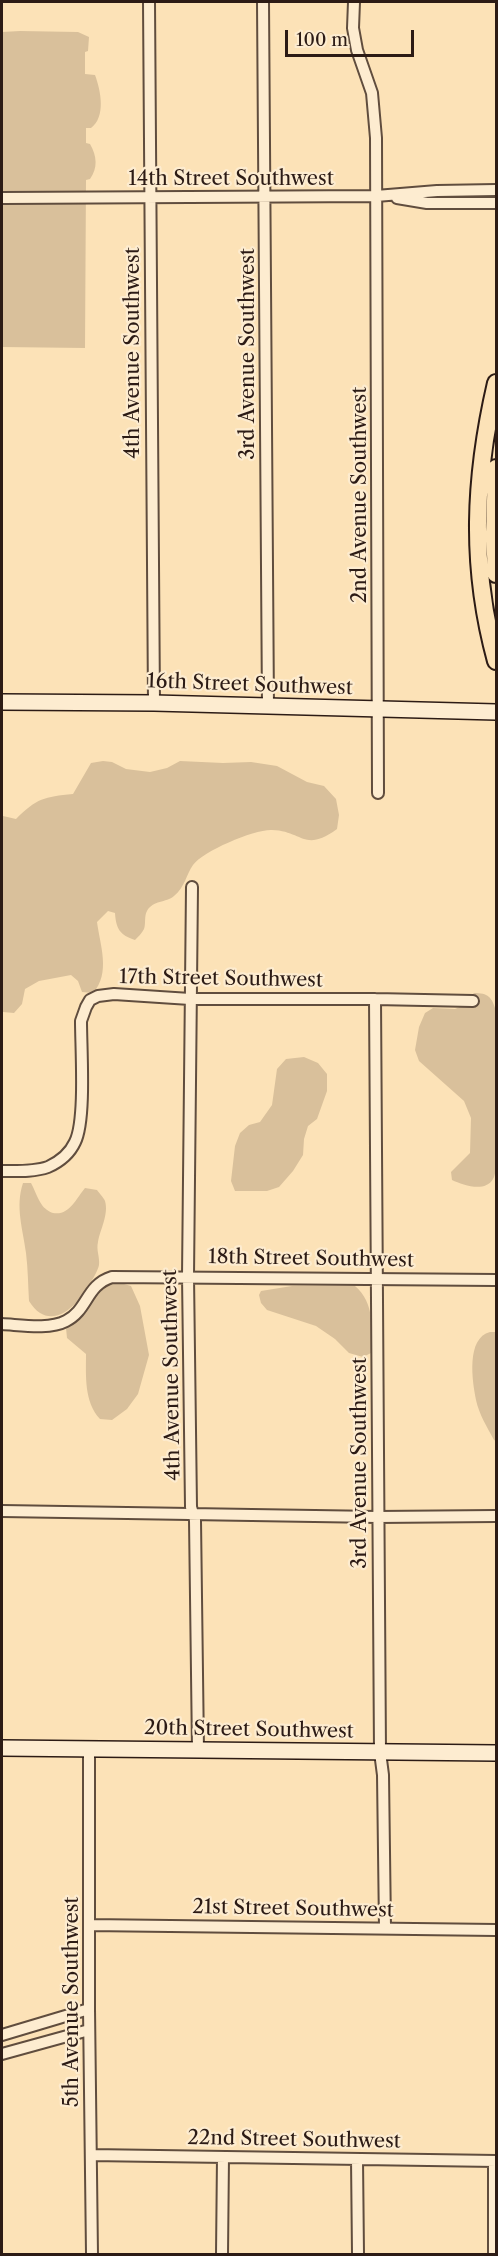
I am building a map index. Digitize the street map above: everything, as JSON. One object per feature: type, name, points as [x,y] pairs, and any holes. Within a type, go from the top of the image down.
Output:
[{"type":"main road","points":[[496,383],[480,462],[477,524],[481,583],[496,661]]},
{"type":"main road","points":[[496,468],[494,534],[496,574]]},
{"type":"street","name":"4th Avenue Southwest","points":[[149,2],[154,703]]},
{"type":"street","name":"3rd Avenue Southwest","points":[[263,2],[268,707]]},
{"type":"street","name":"2nd Avenue Southwest","points":[[354,2],[353,28],[357,50],[372,93],[375,116],[378,793]]},
{"type":"street","name":"14th Street Southwest","points":[[2,198],[388,196],[437,191],[496,190]]},
{"type":"street","name":"14th Street Southwest","points":[[388,196],[426,203],[496,203]]},
{"type":"street","name":"16th Street Southwest","points":[[2,702],[154,703],[496,712]]},
{"type":"street","name":"4th Avenue Southwest","points":[[194,889],[190,999],[188,1276],[191,1507],[194,1514],[198,1750]]},
{"type":"street","name":"17th Street Southwest","points":[[2,1171],[33,1170],[46,1167],[59,1161],[75,1143],[81,1122],[81,1021],[90,1000],[98,996],[114,994],[190,999],[473,1001]]},
{"type":"street","name":"3rd Avenue Southwest","points":[[375,999],[380,1752],[383,1775],[385,1928]]},
{"type":"street","name":"18th Street Southwest","points":[[2,1324],[62,1323],[79,1310],[99,1282],[112,1277],[496,1280]]},
{"type":"street","points":[[2,1511],[378,1517],[496,1516]]},
{"type":"street","name":"20th Street Southwest","points":[[2,1748],[496,1753]]},
{"type":"street","name":"5th Avenue Southwest","points":[[89,1749],[92,2254]]},
{"type":"street","name":"21st Street Southwest","points":[[89,1925],[496,1930]]},
{"type":"street","points":[[2,2035],[89,2009]]},
{"type":"street","points":[[2,2054],[89,2030]]},
{"type":"street","name":"22nd Street Southwest","points":[[91,2155],[495,2161]]},
{"type":"street","points":[[222,2254],[223,2157]]},
{"type":"street","points":[[357,2159],[358,2254]]},
{"type":"street","points":[[494,2254],[495,2161]]},
{"type":"shaded area","points":[[2,32],[78,32],[89,37],[88,51],[85,52],[85,74],[95,75],[101,103],[96,123],[91,128],[86,128],[86,143],[90,144],[96,162],[93,175],[86,180],[85,348],[2,347]]},
{"type":"shaded area","points":[[180,761],[251,762],[277,766],[307,782],[324,786],[336,799],[339,815],[337,829],[326,836],[310,840],[282,831],[264,831],[242,837],[207,853],[193,865],[181,889],[174,896],[150,907],[146,913],[144,929],[135,940],[120,931],[115,913],[108,911],[97,922],[103,968],[102,977],[93,993],[82,992],[78,981],[71,975],[39,981],[25,989],[22,1004],[14,1013],[3,1012],[2,812],[3,816],[16,819],[42,800],[73,794],[91,763],[112,762],[126,769],[150,772],[167,768]]},
{"type":"shaded area","points":[[474,993],[489,997],[496,1011],[496,1168],[494,1178],[485,1186],[479,1187],[452,1180],[451,1172],[470,1153],[471,1118],[464,1101],[419,1061],[415,1050],[419,1027],[425,1013],[433,1008],[455,1009],[462,1006]]},
{"type":"shaded area","points":[[304,1057],[318,1063],[327,1074],[327,1091],[317,1119],[308,1126],[303,1155],[279,1187],[267,1191],[235,1191],[231,1181],[235,1146],[240,1133],[249,1125],[260,1122],[272,1105],[277,1069],[286,1059]]},
{"type":"shaded area","points":[[23,1183],[31,1183],[42,1205],[53,1213],[68,1209],[85,1188],[97,1190],[105,1201],[105,1217],[98,1245],[97,1271],[86,1291],[72,1307],[55,1316],[46,1316],[37,1311],[29,1301],[27,1259],[20,1218]]},
{"type":"shaded area","points":[[117,1282],[131,1286],[140,1306],[149,1355],[138,1394],[127,1409],[112,1420],[100,1419],[91,1405],[87,1388],[86,1354],[67,1338],[66,1328],[80,1318],[106,1285]]},
{"type":"shaded area","points":[[292,1286],[355,1286],[369,1308],[372,1326],[371,1353],[363,1357],[349,1353],[335,1339],[316,1326],[267,1310],[261,1303],[259,1295],[261,1291]]},
{"type":"shaded area","points":[[490,1332],[496,1332],[496,1441],[479,1410],[472,1372],[472,1361],[477,1342]]}]
